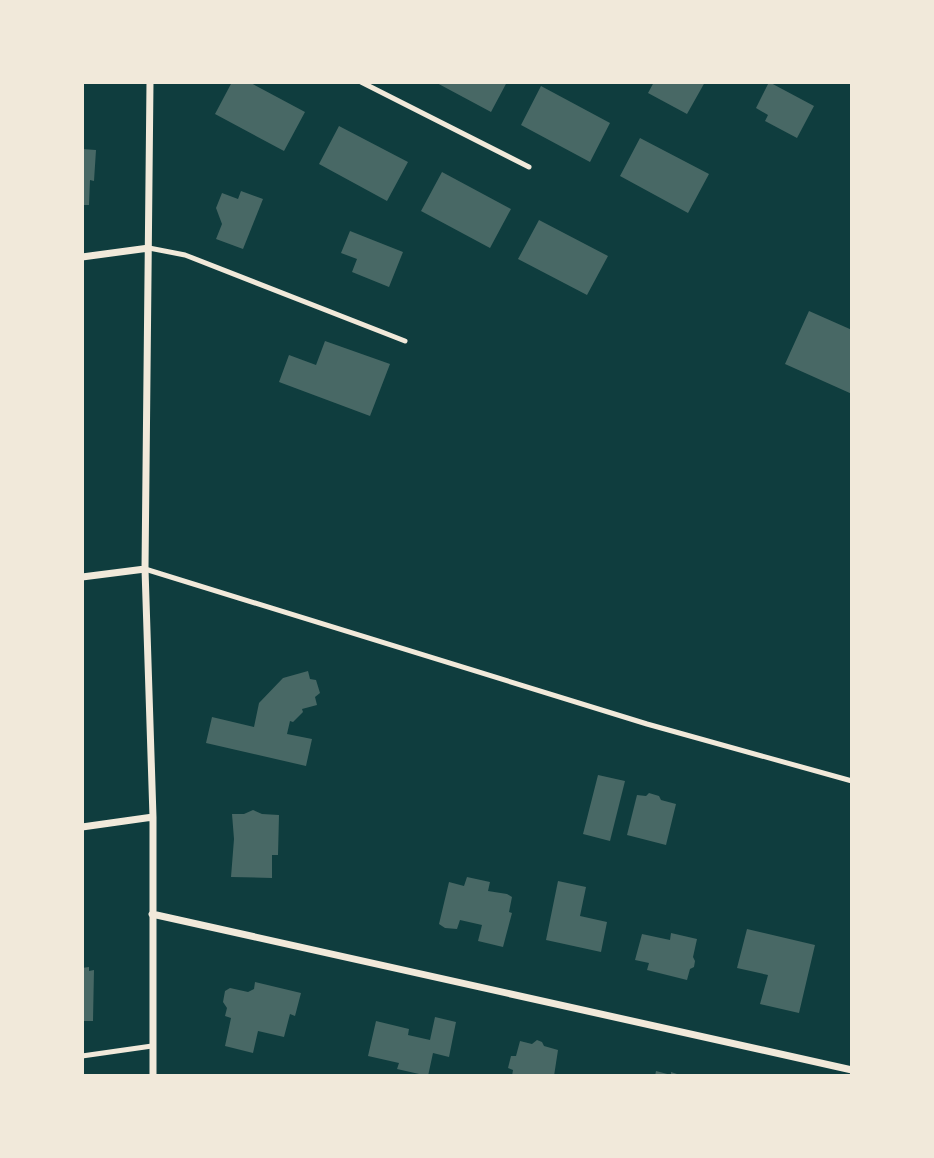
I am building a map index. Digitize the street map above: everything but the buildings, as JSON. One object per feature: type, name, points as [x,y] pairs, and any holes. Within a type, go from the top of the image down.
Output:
[{"type":"street","points":[[150,82],[145,569],[153,817],[153,1076]]},
{"type":"street","points":[[82,257],[149,248]]},
{"type":"street","points":[[82,577],[145,569]]},
{"type":"street","points":[[82,827],[153,817]]},
{"type":"street","points":[[152,914],[852,1070]]},
{"type":"lane","points":[[361,82],[530,167]]},
{"type":"lane","points":[[149,248],[185,255],[405,341]]},
{"type":"lane","points":[[145,569],[647,724],[852,781]]},
{"type":"lane","points":[[82,1056],[152,1046]]}]
